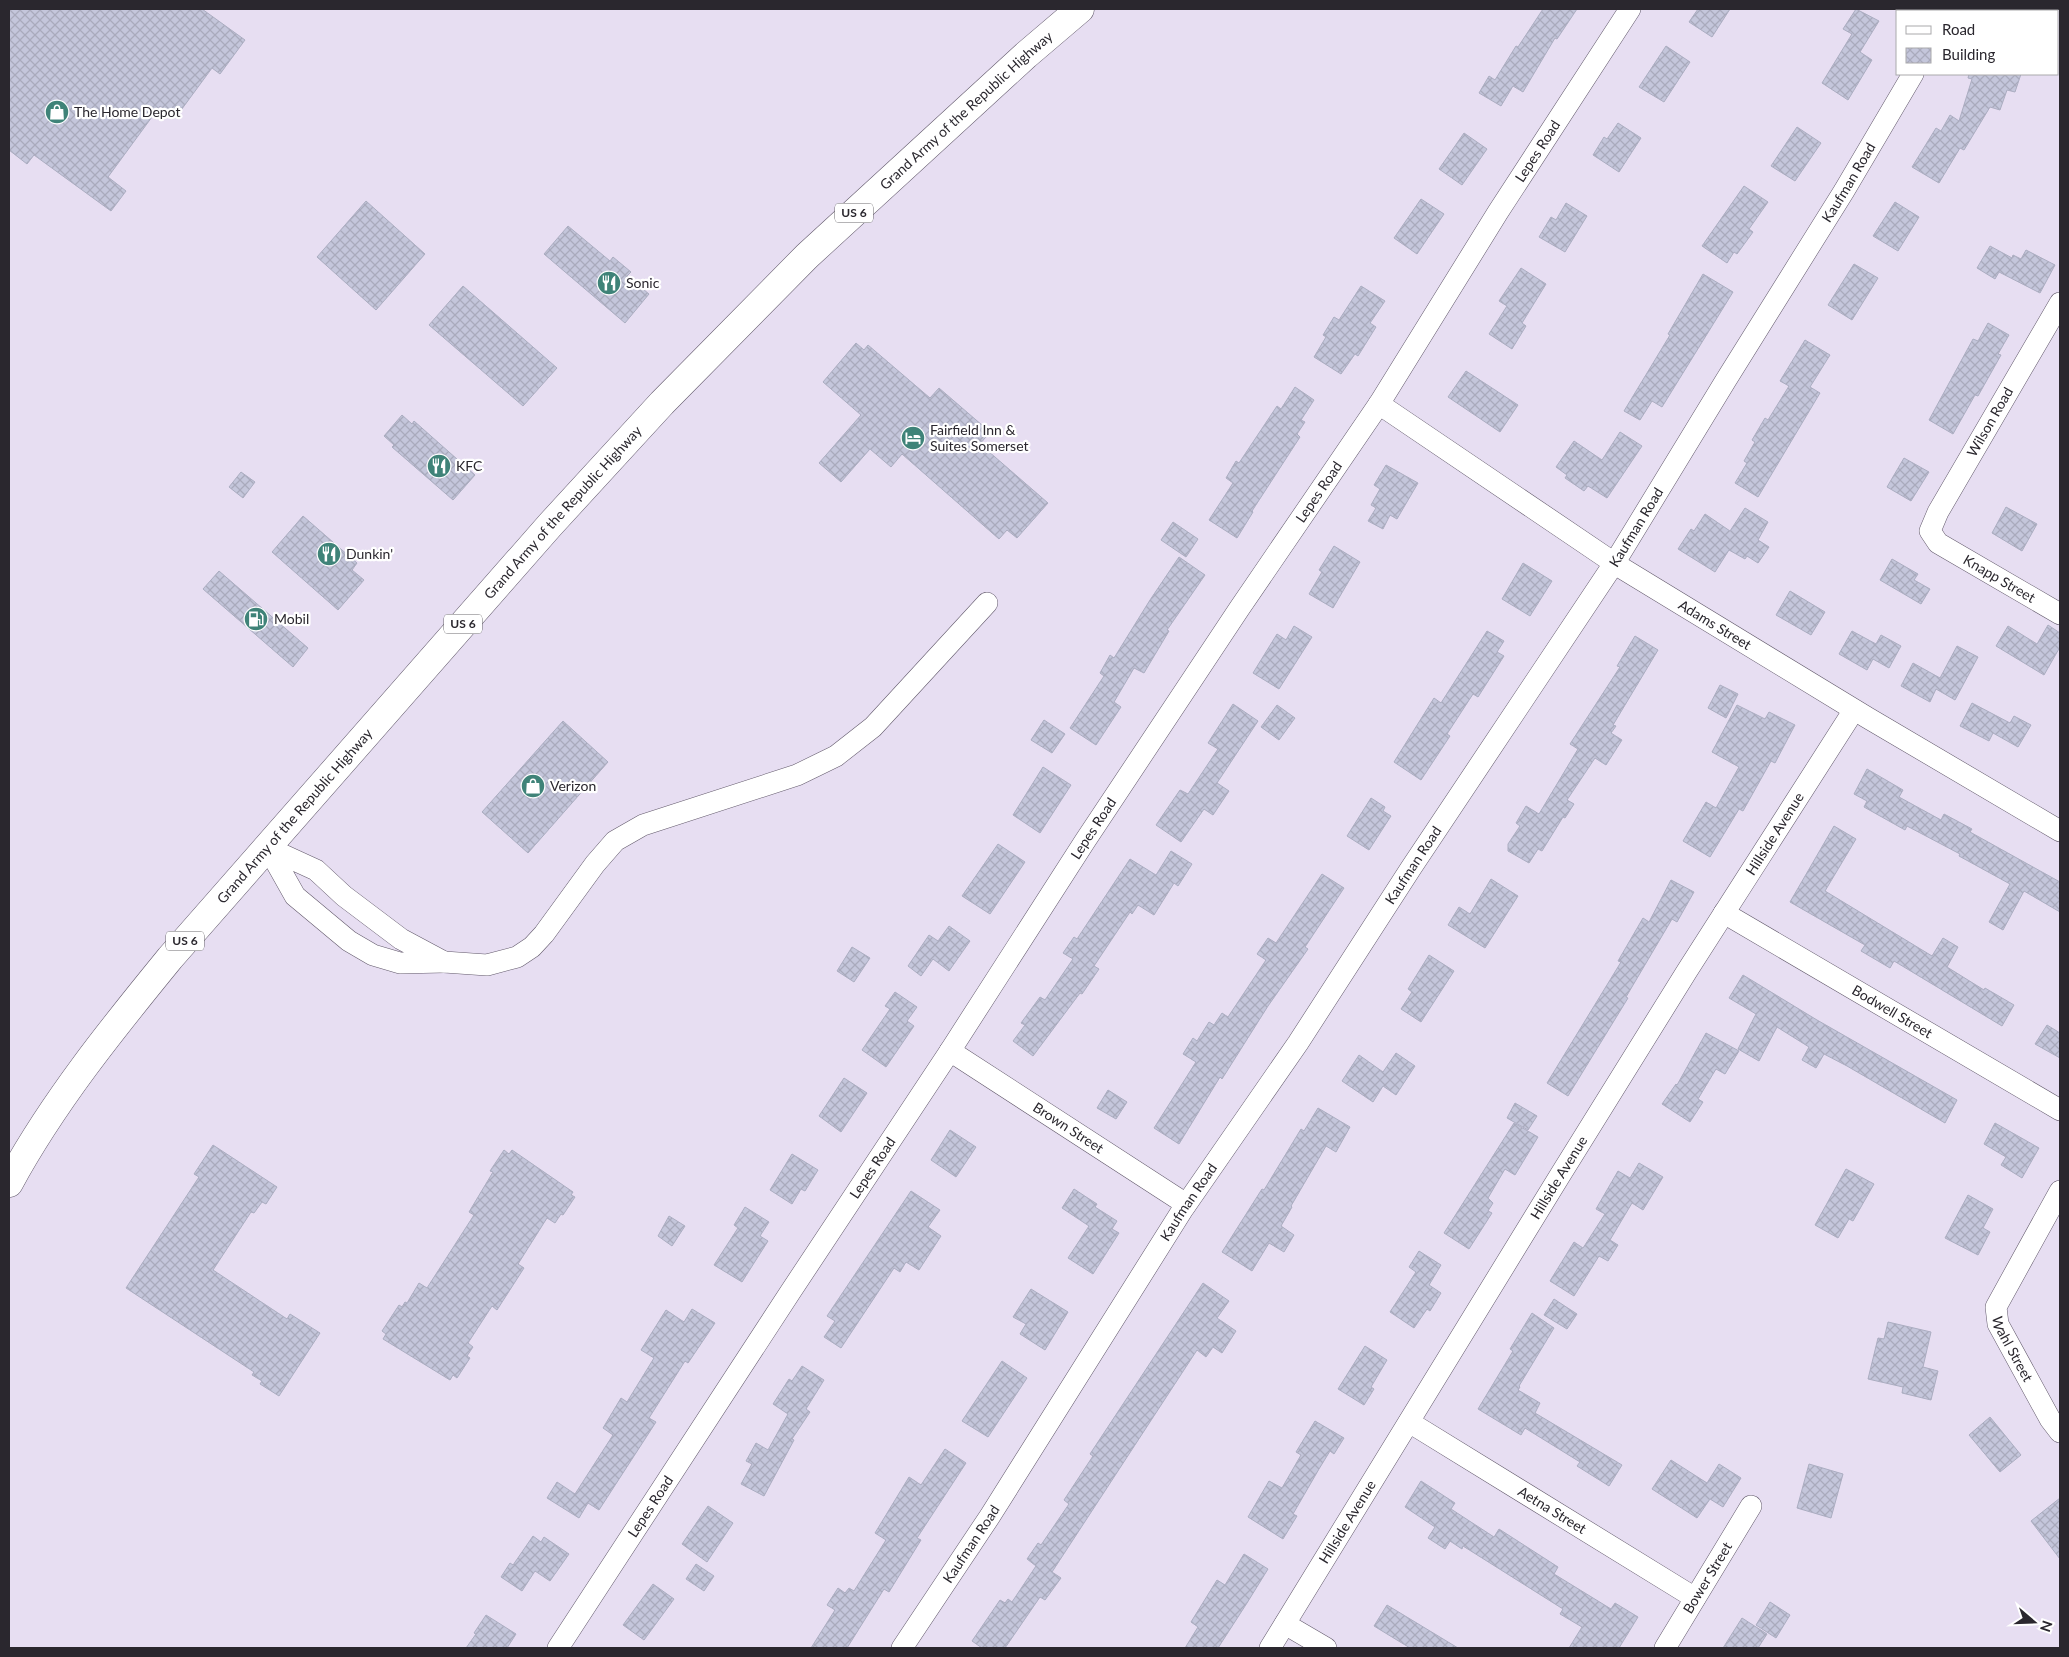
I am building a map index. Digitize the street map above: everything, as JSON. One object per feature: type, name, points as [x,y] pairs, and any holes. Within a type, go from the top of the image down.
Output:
[{"type":"main road","name":"Grand Army of the Republic Highway","points":[[9,1183],[51,1114],[107,1038],[170,958],[550,525],[666,399],[807,256],[1026,55],[1080,9]]},
{"type":"street","name":"Lepes Road","points":[[558,1648],[950,1051],[1084,841],[1238,608],[1379,404],[1498,212],[1630,9]]},
{"type":"street","name":"Kaufman Road","points":[[902,1648],[990,1516],[1186,1204],[1298,1043],[1411,868],[1614,563],[1844,191],[1912,75]]},
{"type":"street","name":"Wilson Road","points":[[1938,543],[1930,531],[1938,512],[2060,303]]},
{"type":"street","name":"Adams Street","points":[[1379,404],[1614,563],[1854,710],[2060,831]]},
{"type":"street","name":"Knapp Street","points":[[1938,543],[2060,614]]},
{"type":"street","points":[[268,848],[295,896],[349,941],[373,955],[400,963],[444,962],[487,965],[517,957],[532,947],[544,934],[594,864],[615,842],[643,825],[797,775],[836,756],[873,727],[987,602]]},
{"type":"street","name":"Hillside Avenue","points":[[1270,1648],[1559,1177],[1854,710]]},
{"type":"street","points":[[268,848],[316,870],[344,896],[401,939],[444,962]]},
{"type":"street","name":"Bodwell Street","points":[[1724,913],[2060,1110]]},
{"type":"street","name":"Brown Street","points":[[950,1051],[1186,1204]]},
{"type":"street","name":"Wahl Street","points":[[2058,1429],[1998,1324],[1996,1307],[2060,1191]]},
{"type":"street","name":"Aetna Street","points":[[1409,1422],[1695,1598]]},
{"type":"street","name":"Bower Street","points":[[1665,1648],[1751,1506]]},
{"type":"street","points":[[1285,1624],[1326,1648]]},
{"type":"building","name":"The Home Depot","points":[[9,9],[202,9],[245,40],[220,74],[212,68],[176,117],[160,106],[108,177],[126,191],[111,211],[34,155],[27,164],[9,150]]},
{"type":"building","points":[[1543,9],[1577,9],[1557,39],[1555,38],[1523,92],[1513,86],[1501,106],[1479,93],[1489,76],[1495,80],[1516,46],[1518,47]]},
{"type":"building","points":[[1698,9],[1730,9],[1712,37],[1689,22]]},
{"type":"building","points":[[1856,9],[1879,21],[1860,52],[1872,60],[1848,100],[1822,83],[1852,34],[1843,29]]},
{"type":"building","points":[[1666,46],[1690,62],[1664,102],[1639,87]]},
{"type":"building","points":[[1969,75],[2021,75],[2015,92],[2007,90],[2000,110],[1990,107],[1964,150],[1960,148],[1939,183],[1912,167],[1936,128],[1941,131],[1950,115],[1959,121],[1972,79],[1968,78]]},
{"type":"building","points":[[1618,123],[1641,138],[1619,172],[1593,155],[1604,137],[1607,139]]},
{"type":"building","points":[[1797,127],[1821,143],[1795,181],[1771,166]]},
{"type":"building","points":[[1464,133],[1487,149],[1462,185],[1439,169]]},
{"type":"building","points":[[1744,186],[1768,202],[1749,229],[1753,232],[1737,254],[1734,252],[1727,263],[1702,246]]},
{"type":"building","points":[[1421,199],[1444,214],[1417,254],[1394,238]]},
{"type":"building","points":[[366,201],[425,254],[376,310],[317,257]]},
{"type":"building","points":[[1895,202],[1919,217],[1898,251],[1873,236]]},
{"type":"building","points":[[1566,203],[1587,216],[1565,252],[1539,237],[1551,217],[1556,220]]},
{"type":"building","points":[[568,226],[610,261],[613,257],[631,272],[627,276],[649,294],[625,323],[544,254]]},
{"type":"building","points":[[1990,246],[2012,258],[2013,255],[2021,259],[2026,250],[2055,265],[2040,293],[1999,272],[1995,279],[1977,268]]},
{"type":"building","points":[[1854,264],[1878,278],[1852,320],[1828,305]]},
{"type":"building","points":[[1521,268],[1546,284],[1522,323],[1526,326],[1512,349],[1489,334],[1507,306],[1499,301]]},
{"type":"building","points":[[1703,274],[1733,292],[1662,407],[1652,401],[1640,420],[1624,411],[1670,335],[1668,334]]},
{"type":"building","points":[[463,286],[557,368],[523,406],[429,325]]},
{"type":"building","points":[[1361,286],[1385,301],[1370,323],[1376,327],[1358,356],[1355,354],[1341,374],[1314,357],[1326,337],[1323,335],[1334,317],[1339,320]]},
{"type":"building","points":[[1988,323],[2009,335],[1998,354],[2001,355],[1978,396],[1975,395],[1953,434],[1929,420],[1973,339],[1978,341]]},
{"type":"building","points":[[1805,340],[1830,355],[1810,387],[1820,393],[1758,497],[1735,483],[1747,463],[1744,461],[1755,442],[1752,440],[1765,418],[1768,420],[1789,386],[1780,381]]},
{"type":"building","name":"Fairfield Inn & Suites Somerset","points":[[856,343],[864,350],[868,345],[930,398],[939,388],[990,432],[980,444],[1048,503],[1017,538],[1007,530],[999,539],[902,454],[891,467],[870,449],[841,482],[819,463],[861,415],[823,382]]},
{"type":"building","points":[[1466,371],[1518,405],[1500,432],[1448,397]]},
{"type":"building","points":[[1295,387],[1314,400],[1301,420],[1305,422],[1297,434],[1300,437],[1252,511],[1237,538],[1209,520],[1233,483],[1226,478],[1236,461],[1239,463],[1277,406],[1281,409]]},
{"type":"building","points":[[402,415],[412,424],[414,421],[475,475],[453,500],[392,447],[394,445],[384,436]]},
{"type":"building","points":[[1620,432],[1642,446],[1607,498],[1588,486],[1584,491],[1565,478],[1567,475],[1556,467],[1574,441],[1602,460]]},
{"type":"building","points":[[1904,458],[1929,472],[1911,501],[1887,487]]},
{"type":"building","points":[[1386,465],[1418,483],[1397,519],[1390,515],[1383,529],[1368,521],[1376,508],[1371,505],[1380,489],[1374,485]]},
{"type":"building","points":[[241,472],[255,482],[243,498],[229,487]]},
{"type":"building","points":[[2006,507],[2037,524],[2022,551],[1992,533]]},
{"type":"building","points":[[1745,508],[1768,522],[1758,540],[1769,547],[1758,563],[1747,556],[1745,559],[1729,550],[1715,572],[1678,549],[1691,529],[1694,531],[1705,514],[1730,531]]},
{"type":"building","points":[[303,516],[357,563],[352,570],[364,580],[338,610],[272,552]]},
{"type":"building","points":[[1173,522],[1198,539],[1186,557],[1161,540]]},
{"type":"building","points":[[1334,546],[1360,562],[1333,608],[1309,594],[1322,572],[1319,570]]},
{"type":"building","points":[[1179,557],[1205,575],[1167,630],[1169,631],[1144,673],[1134,668],[1114,702],[1121,707],[1096,745],[1070,728],[1104,676],[1100,673],[1110,655],[1114,658]]},
{"type":"building","points":[[1892,559],[1918,574],[1914,580],[1930,589],[1921,604],[1880,580]]},
{"type":"building","points":[[1523,563],[1552,581],[1530,616],[1502,599]]},
{"type":"building","name":"Mobil","points":[[219,571],[308,648],[293,667],[203,589]]},
{"type":"building","points":[[1790,591],[1825,612],[1811,635],[1776,615]]},
{"type":"building","points":[[2048,625],[2060,633],[2060,647],[2044,675],[1996,646],[2008,626],[2037,644]]},
{"type":"building","points":[[1294,626],[1312,637],[1279,689],[1253,673],[1277,634],[1286,640]]},
{"type":"building","points":[[1487,631],[1504,641],[1497,652],[1504,656],[1478,697],[1473,694],[1447,734],[1450,736],[1421,780],[1394,762],[1434,698],[1441,703]]},
{"type":"building","points":[[1852,631],[1876,644],[1881,635],[1901,646],[1889,668],[1873,659],[1867,670],[1839,654]]},
{"type":"building","points":[[1635,636],[1658,650],[1613,725],[1616,726],[1611,733],[1622,740],[1606,765],[1595,758],[1567,800],[1574,804],[1565,818],[1563,817],[1542,851],[1538,849],[1529,863],[1508,851],[1508,844],[1520,826],[1516,823],[1526,806],[1539,814],[1578,749],[1570,744],[1620,667],[1617,666]]},
{"type":"building","points":[[1957,646],[1978,657],[1955,700],[1936,689],[1930,702],[1901,686],[1913,663],[1940,678]]},
{"type":"building","points":[[1720,685],[1738,694],[1726,718],[1708,708]]},
{"type":"building","points":[[1972,703],[2010,723],[2014,716],[2031,725],[2018,747],[1993,733],[1989,741],[1960,726]]},
{"type":"building","points":[[1233,704],[1258,721],[1217,783],[1229,791],[1213,815],[1204,809],[1181,842],[1156,825],[1180,790],[1188,794],[1218,749],[1208,743]]},
{"type":"building","points":[[1277,705],[1295,718],[1279,740],[1261,727]]},
{"type":"building","points":[[1737,705],[1765,719],[1769,712],[1795,725],[1775,763],[1771,761],[1743,811],[1739,809],[1710,857],[1683,841],[1706,802],[1716,808],[1739,767],[1712,752]]},
{"type":"building","points":[[1044,720],[1065,734],[1052,753],[1031,740]]},
{"type":"building","points":[[563,721],[608,762],[528,853],[482,812]]},
{"type":"building","points":[[1043,767],[1071,785],[1040,833],[1013,815]]},
{"type":"building","points":[[1867,769],[1903,790],[1899,797],[1941,820],[1944,814],[1972,829],[1970,832],[2060,882],[2060,912],[2024,891],[2003,930],[1989,922],[2010,884],[1959,856],[1960,854],[1907,826],[1905,830],[1864,807],[1867,801],[1854,794]]},
{"type":"building","points":[[1371,798],[1385,807],[1383,811],[1391,816],[1369,850],[1347,836]]},
{"type":"building","points":[[1834,826],[1856,839],[1825,891],[1932,956],[1943,938],[1958,947],[1947,967],[1984,990],[1985,988],[2014,1005],[2002,1026],[1894,961],[1890,968],[1861,951],[1865,945],[1790,902]]},
{"type":"building","points":[[998,844],[1025,862],[990,914],[962,896]]},
{"type":"building","points":[[1171,851],[1192,864],[1178,886],[1174,883],[1154,915],[1138,905],[1132,914],[1130,912],[1094,966],[1099,969],[1082,994],[1080,993],[1033,1056],[1013,1041],[1025,1025],[1021,1023],[1040,997],[1045,1000],[1073,959],[1063,953],[1074,937],[1077,939],[1130,859],[1156,875]]},
{"type":"building","points":[[1322,874],[1344,888],[1305,947],[1308,949],[1268,1006],[1222,1079],[1220,1077],[1179,1144],[1154,1128],[1196,1062],[1183,1054],[1193,1038],[1197,1041],[1209,1022],[1214,1025],[1222,1013],[1228,1017],[1266,960],[1257,954],[1268,938],[1276,943]]},
{"type":"building","points":[[1491,879],[1518,896],[1485,948],[1448,925],[1459,907],[1470,914]]},
{"type":"building","points":[[1671,880],[1694,892],[1677,922],[1672,919],[1626,997],[1628,998],[1568,1096],[1547,1083],[1621,962],[1618,961],[1643,918],[1649,922]]},
{"type":"building","points":[[949,926],[970,941],[949,971],[933,959],[921,976],[908,966],[929,935],[938,941]]},
{"type":"building","points":[[852,947],[870,958],[854,982],[837,971]]},
{"type":"building","points":[[1429,955],[1454,971],[1421,1022],[1401,1009],[1412,992],[1408,989]]},
{"type":"building","points":[[1743,975],[1817,1020],[1957,1100],[1945,1123],[1824,1054],[1816,1068],[1802,1060],[1809,1047],[1777,1027],[1759,1061],[1738,1049],[1756,1014],[1729,998]]},
{"type":"building","points":[[895,992],[917,1007],[907,1021],[914,1026],[886,1067],[862,1050],[890,1009],[885,1006]]},
{"type":"building","points":[[2047,1025],[2060,1033],[2060,1058],[2035,1044]]},
{"type":"building","points":[[1706,1033],[1739,1051],[1725,1074],[1716,1069],[1698,1099],[1703,1102],[1690,1122],[1662,1104],[1677,1085]]},
{"type":"building","points":[[1396,1053],[1415,1066],[1396,1095],[1383,1086],[1373,1102],[1342,1081],[1359,1055],[1383,1072]]},
{"type":"building","points":[[844,1078],[867,1093],[841,1132],[819,1116]]},
{"type":"building","points":[[1108,1090],[1127,1102],[1116,1119],[1097,1108]]},
{"type":"building","points":[[1515,1103],[1537,1116],[1528,1130],[1507,1118]]},
{"type":"building","points":[[1318,1108],[1350,1127],[1336,1152],[1326,1146],[1291,1206],[1281,1226],[1294,1235],[1284,1252],[1269,1243],[1252,1271],[1222,1252],[1262,1189],[1264,1190],[1301,1129],[1304,1131]]},
{"type":"building","points":[[1514,1123],[1538,1137],[1515,1175],[1505,1169],[1488,1198],[1493,1203],[1488,1211],[1492,1213],[1469,1249],[1444,1233]]},
{"type":"building","points":[[1995,1123],[2039,1148],[2022,1178],[2001,1165],[2006,1157],[1984,1144]]},
{"type":"building","points":[[950,1130],[976,1147],[956,1177],[931,1160]]},
{"type":"building","points":[[213,1145],[277,1187],[266,1204],[262,1202],[254,1213],[251,1212],[213,1270],[287,1319],[290,1314],[320,1333],[279,1396],[260,1384],[262,1381],[252,1375],[254,1372],[126,1288],[199,1177],[194,1174]]},
{"type":"building","points":[[504,1150],[509,1154],[512,1150],[573,1192],[571,1195],[575,1197],[555,1223],[547,1218],[518,1264],[524,1268],[497,1310],[492,1306],[468,1343],[473,1347],[467,1356],[470,1358],[457,1378],[453,1375],[450,1380],[383,1339],[386,1334],[382,1331],[399,1305],[402,1307],[405,1302],[407,1303],[419,1283],[427,1288],[474,1215],[469,1212],[493,1172],[490,1171]]},
{"type":"building","points":[[792,1154],[818,1170],[805,1191],[801,1189],[792,1204],[770,1190]]},
{"type":"building","points":[[1639,1163],[1663,1177],[1643,1210],[1632,1203],[1610,1240],[1618,1245],[1608,1261],[1599,1256],[1574,1296],[1550,1281],[1574,1242],[1583,1248],[1605,1214],[1596,1209],[1618,1171],[1630,1178]]},
{"type":"building","points":[[1846,1169],[1874,1184],[1853,1221],[1849,1219],[1838,1238],[1815,1225]]},
{"type":"building","points":[[1074,1189],[1097,1204],[1095,1207],[1117,1221],[1112,1229],[1119,1233],[1093,1274],[1068,1258],[1089,1226],[1062,1208]]},
{"type":"building","points":[[911,1191],[940,1210],[928,1227],[941,1236],[919,1270],[906,1262],[900,1272],[894,1268],[841,1348],[824,1337],[835,1321],[827,1316]]},
{"type":"building","points":[[1968,1195],[1993,1209],[1983,1228],[1990,1232],[1978,1255],[1945,1238]]},
{"type":"building","points":[[745,1207],[769,1222],[760,1236],[768,1241],[742,1282],[714,1265],[738,1228],[734,1225]]},
{"type":"building","points":[[669,1216],[685,1226],[672,1246],[658,1236]]},
{"type":"building","points":[[1419,1251],[1441,1265],[1429,1285],[1441,1293],[1430,1311],[1427,1309],[1414,1328],[1390,1312],[1416,1272],[1409,1267]]},
{"type":"building","points":[[1203,1283],[1229,1301],[1217,1318],[1236,1331],[1222,1353],[1213,1347],[1206,1357],[1197,1350],[1052,1572],[1061,1578],[1045,1600],[1040,1597],[1005,1648],[982,1648],[972,1641],[1000,1600],[1005,1603],[1008,1599],[1012,1602],[1036,1566],[1027,1559],[1038,1543],[1041,1545],[1069,1504],[1064,1500],[1093,1456],[1090,1454]]},
{"type":"building","points":[[1031,1289],[1068,1312],[1045,1350],[1020,1334],[1026,1324],[1013,1317]]},
{"type":"building","points":[[1554,1299],[1577,1314],[1567,1329],[1544,1315]]},
{"type":"building","points":[[692,1309],[715,1323],[688,1363],[685,1361],[649,1418],[656,1422],[599,1510],[588,1503],[579,1518],[547,1498],[557,1482],[575,1494],[613,1435],[603,1428],[621,1398],[627,1402],[654,1358],[641,1350],[666,1310],[684,1322]]},
{"type":"building","points":[[1532,1313],[1554,1328],[1518,1390],[1540,1403],[1535,1413],[1622,1465],[1609,1486],[1577,1466],[1580,1462],[1525,1428],[1521,1435],[1478,1409],[1513,1351],[1510,1349]]},
{"type":"building","points":[[1888,1322],[1931,1332],[1923,1367],[1938,1371],[1931,1400],[1902,1393],[1903,1387],[1868,1379],[1878,1338],[1884,1339]]},
{"type":"building","points":[[1365,1346],[1387,1360],[1371,1387],[1374,1389],[1364,1405],[1338,1389]]},
{"type":"building","points":[[1002,1361],[1027,1378],[988,1437],[962,1421]]},
{"type":"building","points":[[802,1366],[824,1380],[806,1409],[810,1412],[792,1439],[794,1440],[764,1496],[741,1484],[752,1464],[746,1461],[756,1443],[768,1450],[788,1414],[773,1404],[789,1379],[792,1381]]},
{"type":"building","points":[[1990,1417],[2021,1455],[2000,1472],[1969,1435]]},
{"type":"building","points":[[1315,1421],[1344,1438],[1334,1454],[1330,1451],[1319,1469],[1293,1514],[1297,1516],[1283,1539],[1248,1517],[1269,1481],[1282,1488],[1301,1455],[1296,1452]]},
{"type":"building","points":[[945,1449],[966,1463],[917,1538],[921,1540],[889,1592],[884,1589],[847,1648],[811,1648],[835,1610],[827,1605],[838,1588],[845,1593],[849,1588],[854,1591],[886,1540],[875,1533],[909,1477],[921,1485]]},
{"type":"building","points":[[1671,1460],[1707,1483],[1719,1464],[1741,1478],[1723,1507],[1710,1499],[1697,1518],[1652,1489]]},
{"type":"building","points":[[1809,1464],[1843,1474],[1831,1518],[1797,1508]]},
{"type":"building","points":[[1421,1481],[1455,1503],[1451,1509],[1494,1537],[1499,1529],[1558,1567],[1554,1574],[1611,1609],[1615,1603],[1638,1617],[1619,1648],[1569,1648],[1582,1627],[1560,1614],[1563,1609],[1463,1546],[1462,1549],[1450,1541],[1445,1549],[1428,1538],[1435,1527],[1405,1507]]},
{"type":"building","points":[[2060,1498],[2060,1559],[2031,1521]]},
{"type":"building","points":[[708,1506],[733,1523],[707,1562],[682,1544]]},
{"type":"building","points":[[533,1536],[541,1542],[544,1537],[569,1554],[550,1581],[535,1571],[522,1591],[501,1577],[510,1563],[513,1565]]},
{"type":"building","points":[[1244,1554],[1268,1569],[1247,1603],[1218,1648],[1185,1648],[1198,1627],[1191,1622],[1217,1580],[1225,1585]]},
{"type":"building","points":[[696,1564],[714,1576],[704,1591],[686,1579]]},
{"type":"building","points":[[653,1584],[674,1599],[644,1640],[623,1625]]},
{"type":"building","points":[[1770,1602],[1790,1615],[1776,1638],[1756,1625]]},
{"type":"building","points":[[1387,1605],[1458,1648],[1410,1648],[1374,1626]]},
{"type":"building","points":[[486,1615],[516,1634],[507,1648],[466,1648]]},
{"type":"building","points":[[1742,1618],[1767,1634],[1758,1648],[1723,1648]]},
{"type":"place","name":"The Home Depot","points":[[57,112]]},
{"type":"place","name":"Sonic","points":[[609,283]]},
{"type":"place","name":"Fairfield Inn & Suites Somerset","points":[[913,438]]},
{"type":"place","name":"KFC","points":[[439,466]]},
{"type":"place","name":"Dunkin'","points":[[329,554]]},
{"type":"place","name":"Mobil","points":[[256,619]]},
{"type":"place","name":"Verizon","points":[[533,786]]}]
